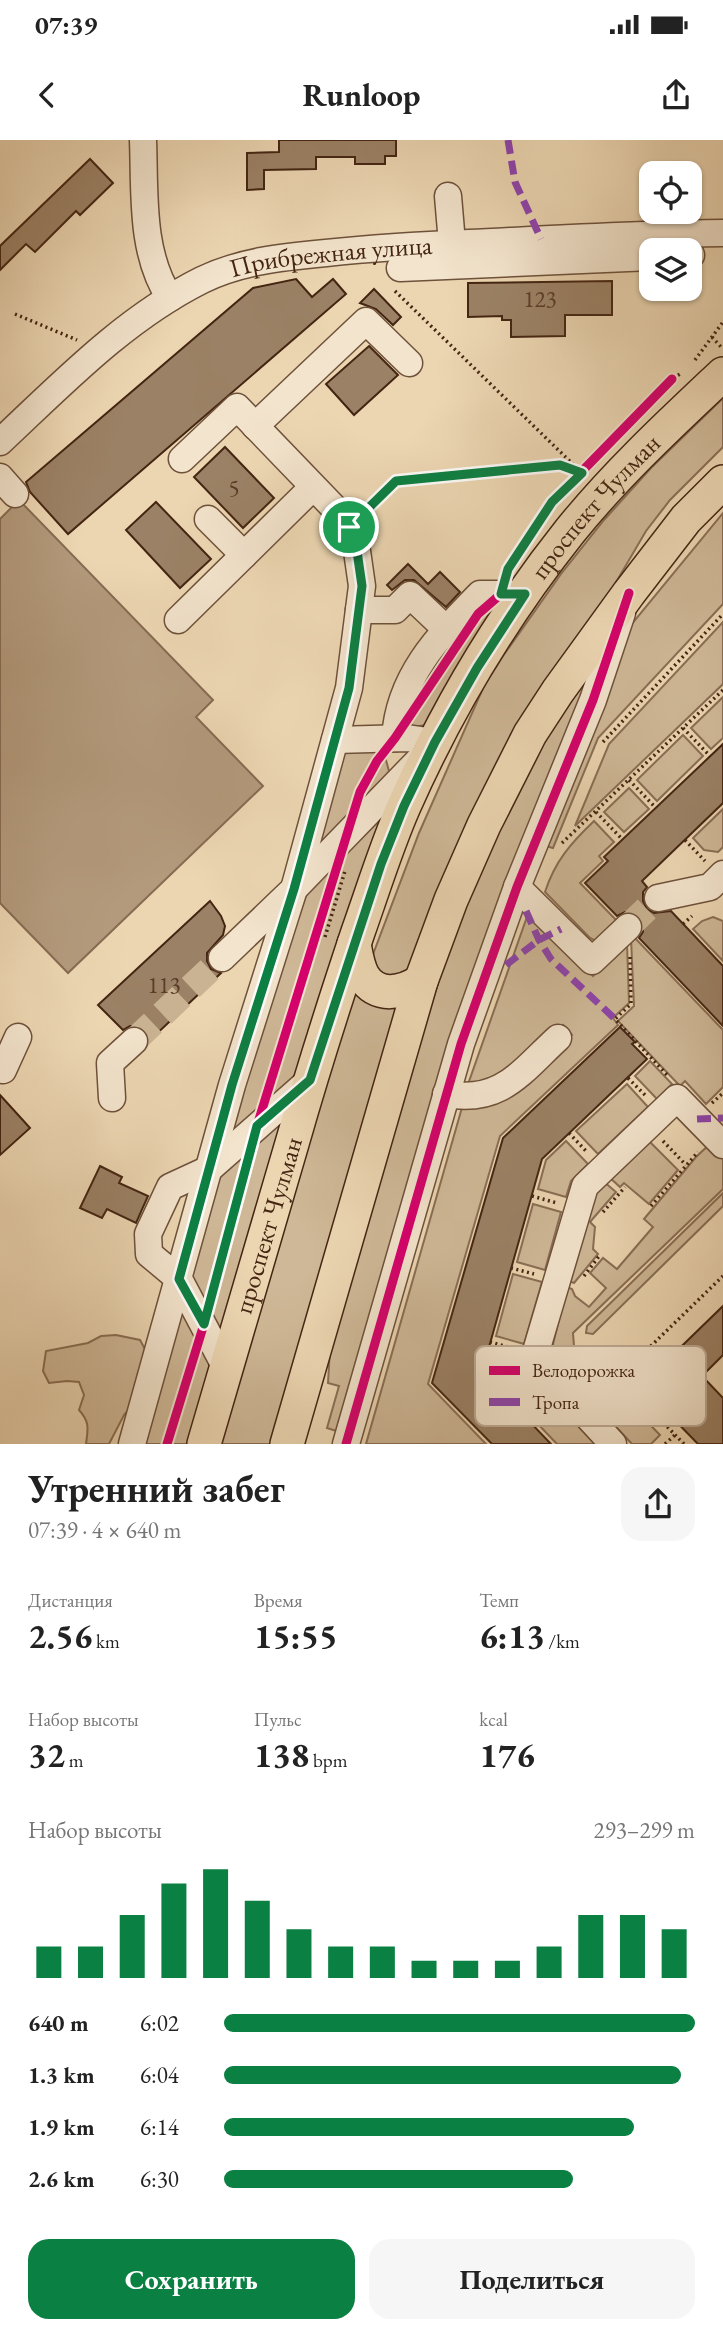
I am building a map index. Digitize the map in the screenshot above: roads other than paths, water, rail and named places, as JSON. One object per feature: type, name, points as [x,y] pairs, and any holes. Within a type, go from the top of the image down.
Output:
[{"type":"main road","name":"проспект Чулман","points":[[204,1444],[310,1080],[354,944],[381,864],[435,742],[477,668],[569,532],[655,438],[709,368]]},
{"type":"main road","points":[[287,1444],[421,981],[450,900],[503,783],[558,691],[629,593],[686,519],[723,482]]},
{"type":"main road","points":[[354,944],[364,979],[376,988],[391,993],[399,992],[421,981]]},
{"type":"street","points":[[143,140],[145,203],[150,247],[154,267],[170,298]]},
{"type":"street","points":[[448,196],[452,243]]},
{"type":"street","name":"Прибрежная улица","points":[[0,442],[99,349],[127,327],[204,279],[237,266],[266,259],[377,247],[723,233]]},
{"type":"street","points":[[396,278],[639,258]]},
{"type":"street","points":[[255,426],[366,321],[408,363]]},
{"type":"street","points":[[132,1444],[232,1085],[294,889],[349,688],[362,586],[356,544],[342,516],[237,407],[182,458]]},
{"type":"street","points":[[178,620],[313,487]]},
{"type":"street","points":[[208,519],[244,555]]},
{"type":"street","points":[[346,1444],[460,1044],[517,887],[593,700],[629,593]]},
{"type":"street","points":[[395,738],[397,718],[409,680],[446,629],[480,594],[525,594]]},
{"type":"street","points":[[359,610],[395,610],[410,595],[446,629]]},
{"type":"street","points":[[335,740],[395,738],[435,742]]},
{"type":"street","points":[[222,957],[294,889],[435,742]]},
{"type":"street","points":[[517,887],[592,961],[628,927]]},
{"type":"street","points":[[658,898],[719,887]]},
{"type":"street","points":[[3,1070],[18,1037]]},
{"type":"street","points":[[446,1094],[468,1097],[501,1089],[558,1038]]},
{"type":"street","points":[[112,1098],[110,1063],[134,1041]]},
{"type":"street","points":[[226,1368],[179,1279],[149,1254],[148,1234],[170,1187],[209,1169],[310,1080]]},
{"type":"street","points":[[538,1346],[585,1186],[677,1098],[719,1141]]},
{"type":"street","points":[[596,1426],[613,1444]]},
{"type":"tunnel","points":[[628,927],[658,898]]},
{"type":"tunnel","points":[[134,1041],[222,958]]}]
